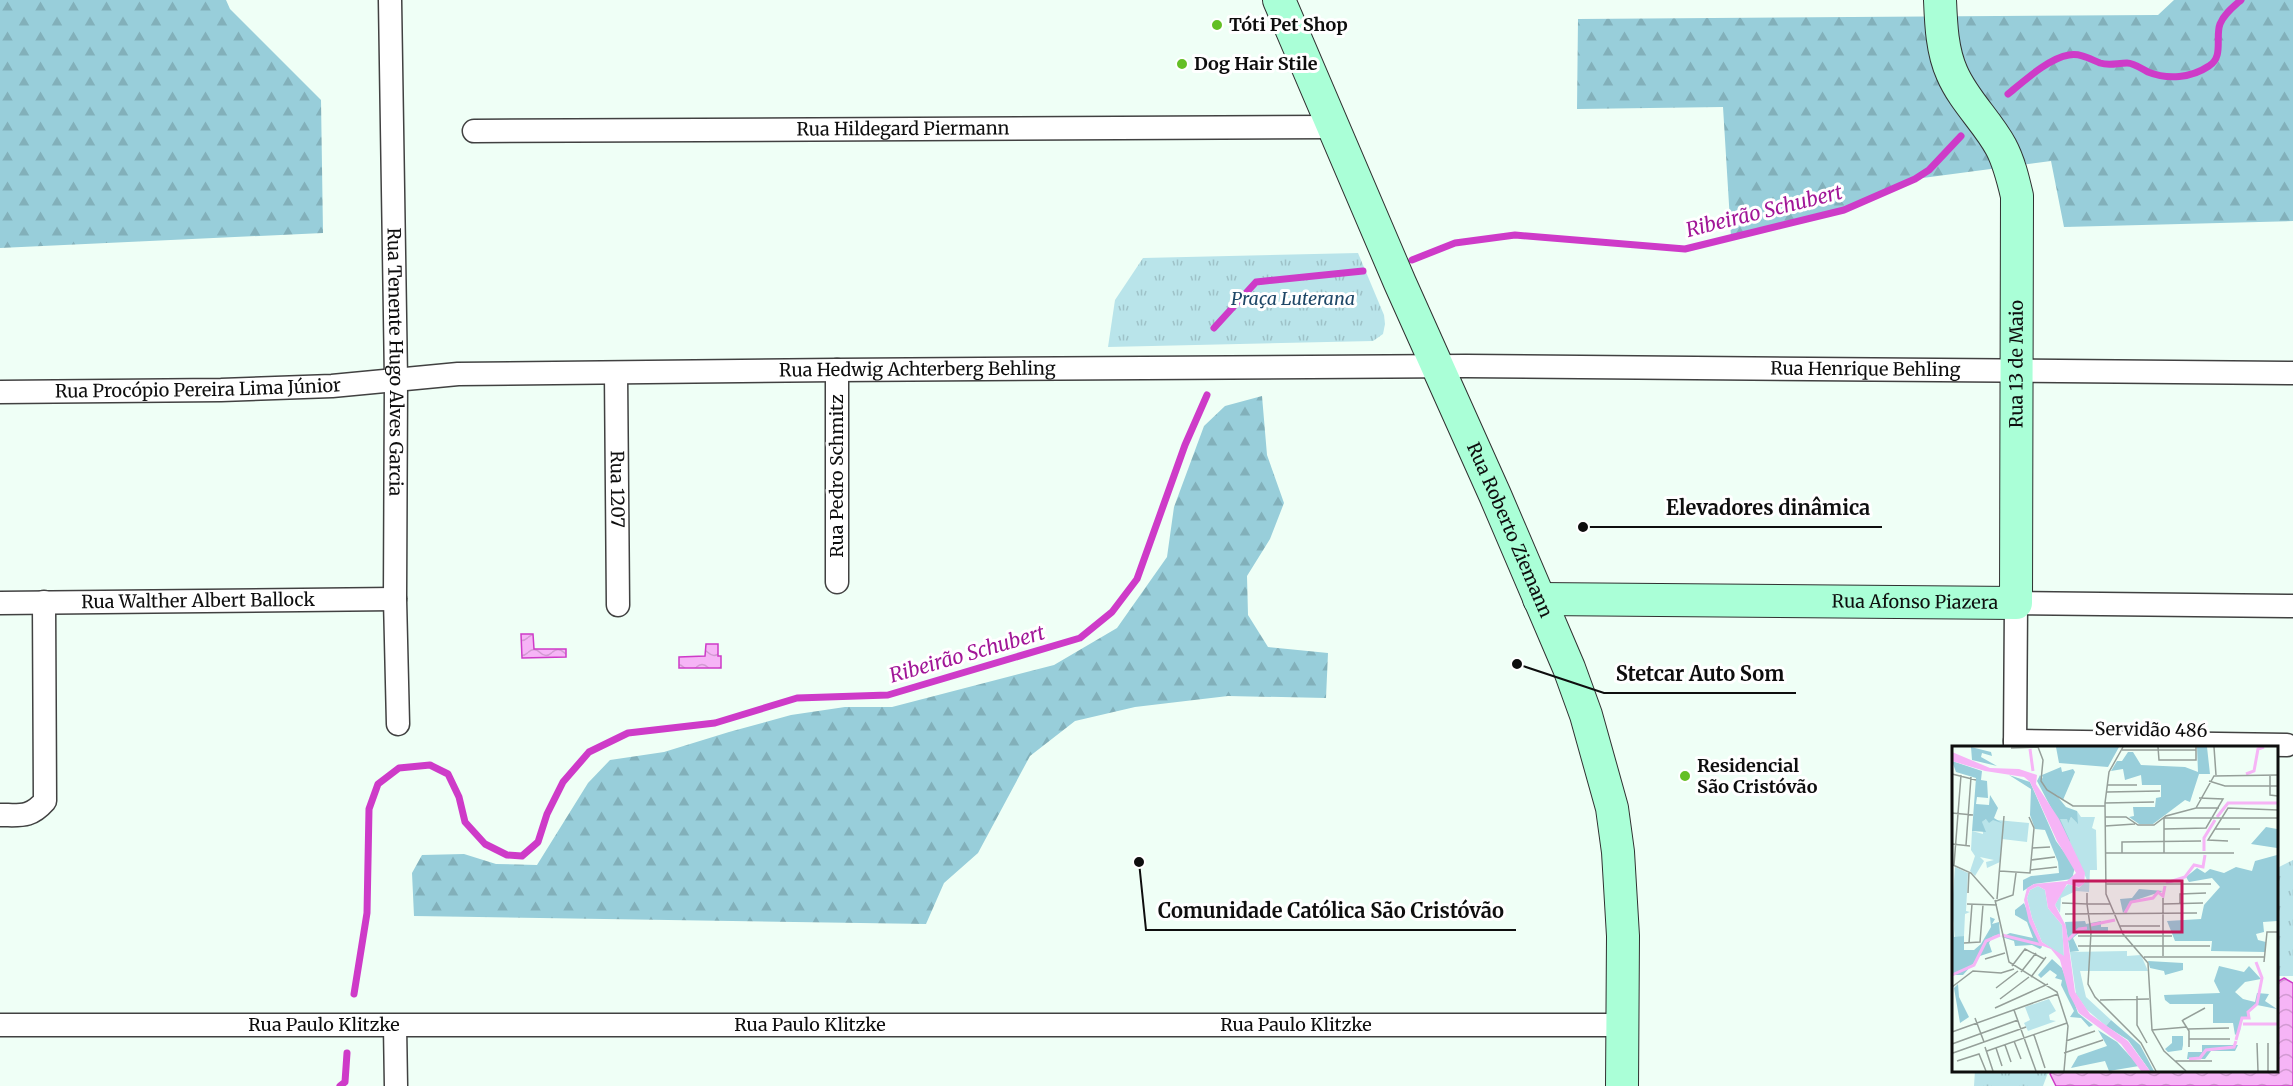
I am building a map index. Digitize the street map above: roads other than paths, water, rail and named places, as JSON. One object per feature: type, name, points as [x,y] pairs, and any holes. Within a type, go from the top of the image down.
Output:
[{"type":"main road","name":"Rua Roberto Ziemann","points":[[1279,0],[1332,127],[1569,668],[1586,715],[1612,808],[1618,852],[1622,925],[1622,1086]]},
{"type":"main road","name":"Rua 13 de Maio","points":[[1940,0],[1943,39],[1951,72],[1960,89],[2001,147],[2017,196],[2016,603]]},
{"type":"main road","name":"Rua Afonso Piazera","points":[[1539,599],[2016,603]]},
{"type":"street","name":"Rua Tenente Hugo Alves Garcia","points":[[390,0],[396,379],[395,598],[398,724]]},
{"type":"street","name":"Rua Hildegard Piermann","points":[[474,131],[1332,127]]},
{"type":"street","name":"Rua Hedwig Achterberg Behling","points":[[396,379],[458,374],[1439,367]]},
{"type":"street","name":"Rua Henrique Behling","points":[[1439,367],[2293,373]]},
{"type":"street","name":"Rua Pedro Schmitz","points":[[837,370],[837,582]]},
{"type":"street","name":"Rua 1207","points":[[616,373],[618,605]]},
{"type":"street","name":"Rua Procópio Pereira Lima Júnior","points":[[0,392],[232,390],[341,386],[396,379]]},
{"type":"street","name":"Rua Walther Albert Ballock","points":[[0,603],[395,598]]},
{"type":"street","points":[[0,815],[35,812],[45,801],[44,602]]},
{"type":"street","name":"Rua Afonso Piazera","points":[[2016,603],[2293,606]]},
{"type":"street","name":"Rua 13 de Maio","points":[[2015,739],[2016,603]]},
{"type":"street","points":[[2015,739],[2287,738]]},
{"type":"street","name":"Rua Paulo Klitzke","points":[[0,1025],[1621,1025]]},
{"type":"street","points":[[395,1026],[396,1086]]},
{"type":"water","points":[[521,634],[533,634],[534,649],[566,649],[566,657],[522,658]]},
{"type":"water","points":[[706,644],[718,644],[721,668],[679,668],[679,657],[705,656]]},
{"type":"water","points":[[2284,978],[2293,983],[2293,1086],[2056,1086],[2050,1074],[2053,1071],[2278,1071],[2278,981]]},
{"type":"waterway","name":"Ribeirão Schubert","points":[[2008,94],[2045,65],[2069,55],[2081,56],[2104,64],[2130,63],[2156,75],[2171,77],[2195,73],[2214,62],[2218,52],[2220,24],[2226,14],[2241,0]]},
{"type":"waterway","name":"Ribeirão Schubert","points":[[1412,260],[1455,243],[1515,235],[1685,249],[1844,210],[1915,179],[1929,170],[1961,136]]},
{"type":"waterway","name":"Ribeirão Schubert","points":[[1214,328],[1256,282],[1363,271]]},
{"type":"waterway","name":"Ribeirão Schubert","points":[[354,994],[367,913],[369,809],[378,784],[399,768],[430,765],[448,774],[459,797],[465,822],[485,844],[507,855],[522,856],[538,842],[547,814],[563,782],[589,752],[628,733],[715,723],[797,698],[888,695],[1080,638],[1112,612],[1137,579],[1185,445],[1207,395]]},
{"type":"waterway","name":"Ribeirão Schubert","points":[[340,1086],[345,1082],[347,1053]]},
{"type":"place","name":"Tóti Pet Shop","points":[[1217,25]]},
{"type":"place","name":"Dog Hair Stile","points":[[1182,64]]},
{"type":"place","name":"Elevadores dinâmica","points":[[1583,527]]},
{"type":"place","name":"Stetcar Auto Som","points":[[1517,664]]},
{"type":"place","name":"Residencial São Cristóvão","points":[[1685,776]]},
{"type":"place","name":"Comunidade Católica São Cristóvão","points":[[1139,862]]},
{"type":"park label","name":"Praça Luterana","points":[[1293,299]]}]
